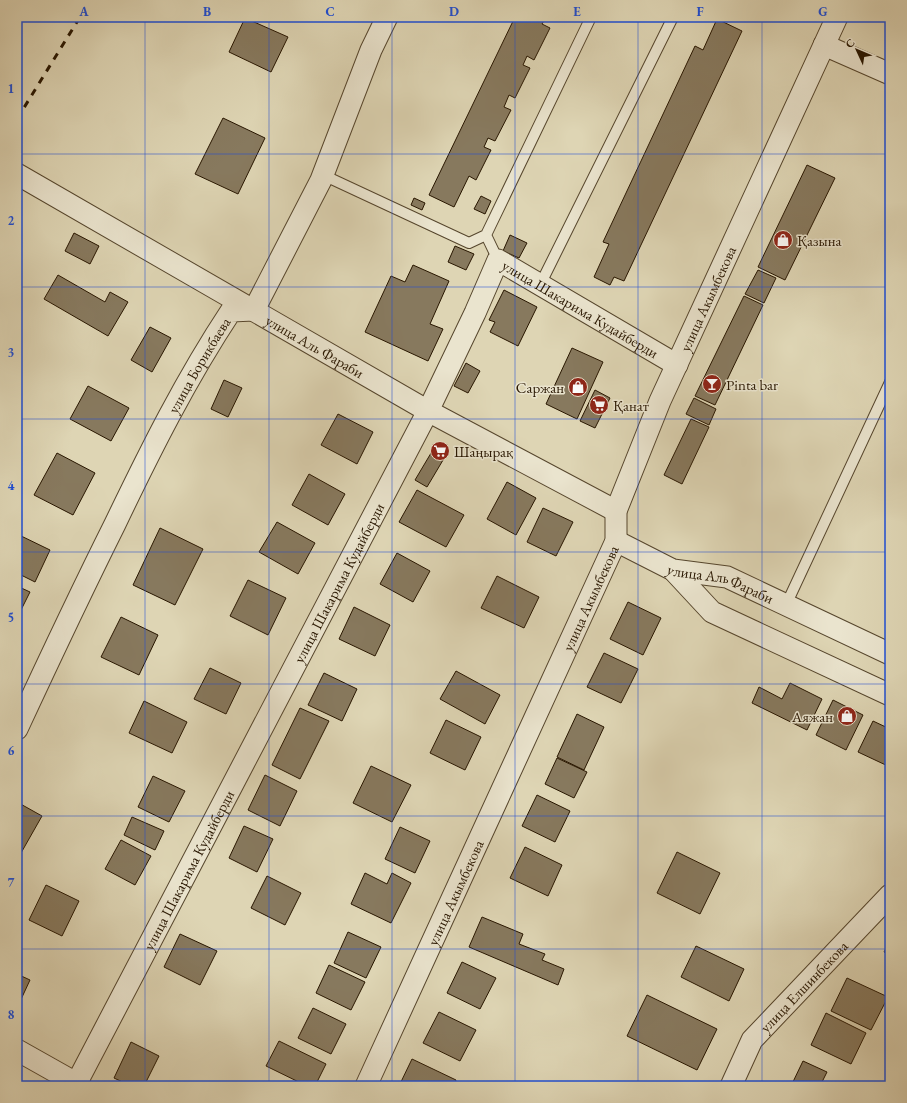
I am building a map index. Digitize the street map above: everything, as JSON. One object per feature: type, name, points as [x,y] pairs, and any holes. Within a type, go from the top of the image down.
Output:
[{"type":"street","points":[[254,310],[323,175],[371,50],[387,17]]},
{"type":"street","name":"улица Акымбекова","points":[[366,1086],[616,541],[616,511],[660,401],[837,17]]},
{"type":"street","points":[[824,45],[890,74]]},
{"type":"street","name":"улица Аль Фараби","points":[[17,174],[212,288],[254,310],[428,411],[616,511]]},
{"type":"street","name":"улица Шакарима Кудайберди","points":[[78,1085],[428,411],[475,313],[498,260],[677,365]]},
{"type":"street","name":"улица Борикбаева","points":[[17,729],[60,636],[149,453],[207,348],[231,311],[254,310]]},
{"type":"street","points":[[616,541],[673,570]]},
{"type":"street","name":"улица Аль Фараби","points":[[673,570],[727,577],[890,654]]},
{"type":"street","name":"улица Аль Фараби","points":[[673,570],[712,612],[890,695]]},
{"type":"street","name":"улица Елшинбекова","points":[[731,1086],[752,1040],[890,895]]},
{"type":"street","points":[[17,1050],[78,1085]]},
{"type":"lane","points":[[323,175],[469,243],[486,236],[591,17]]},
{"type":"lane","points":[[540,285],[673,17]]},
{"type":"lane","points":[[486,236],[498,260]]},
{"type":"lane","points":[[786,605],[890,382]]},
{"type":"building","points":[[515,17],[546,17],[542,24],[550,28],[534,60],[527,56],[523,65],[530,68],[515,98],[509,95],[504,107],[511,110],[495,141],[488,138],[484,147],[491,150],[476,180],[469,176],[454,207],[429,195]]},
{"type":"building","points":[[245,18],[288,37],[271,72],[229,52]]},
{"type":"building","points":[[717,19],[742,31],[624,281],[614,277],[610,285],[594,277],[609,244],[603,242],[695,46],[703,50]]},
{"type":"building","points":[[223,118],[265,138],[238,194],[195,174]]},
{"type":"building","points":[[807,165],[835,178],[785,280],[758,267]]},
{"type":"building","points":[[481,196],[491,201],[485,214],[474,209]]},
{"type":"building","points":[[414,198],[425,203],[422,210],[411,205]]},
{"type":"building","points":[[74,233],[99,246],[90,264],[65,251]]},
{"type":"building","points":[[510,235],[527,243],[519,258],[503,251]]},
{"type":"building","points":[[455,246],[474,254],[466,270],[448,262]]},
{"type":"building","points":[[413,265],[449,281],[430,324],[443,329],[428,361],[365,332],[391,276],[405,282]]},
{"type":"building","points":[[758,270],[776,278],[764,303],[745,294]]},
{"type":"building","points":[[58,275],[105,302],[110,292],[128,302],[108,336],[44,299]]},
{"type":"building","points":[[504,290],[537,307],[518,346],[490,332],[495,322],[489,320]]},
{"type":"building","points":[[744,296],[763,305],[715,405],[695,396]]},
{"type":"building","points":[[150,327],[171,338],[152,372],[131,360]]},
{"type":"building","points":[[572,348],[603,362],[577,419],[546,404]]},
{"type":"building","points":[[466,363],[480,371],[468,393],[454,386]]},
{"type":"building","points":[[224,380],[242,388],[228,417],[211,409]]},
{"type":"building","points":[[88,386],[129,408],[111,441],[70,419]]},
{"type":"building","points":[[595,390],[610,398],[595,428],[580,421]]},
{"type":"building","points":[[694,398],[716,409],[709,425],[686,414]]},
{"type":"building","points":[[338,414],[373,432],[357,464],[321,445]]},
{"type":"building","points":[[691,419],[709,427],[682,484],[664,475]]},
{"type":"building","points":[[437,443],[449,450],[427,487],[415,480]]},
{"type":"building","points":[[57,453],[95,473],[73,515],[34,495]]},
{"type":"building","points":[[309,474],[345,494],[328,525],[292,505]]},
{"type":"building","points":[[507,482],[536,498],[516,535],[487,519]]},
{"type":"building","points":[[417,490],[464,515],[446,547],[399,522]]},
{"type":"building","points":[[543,508],[573,522],[556,556],[527,542]]},
{"type":"building","points":[[277,522],[315,543],[298,574],[259,552]]},
{"type":"building","points":[[160,528],[203,549],[175,605],[133,585]]},
{"type":"building","points":[[17,534],[50,550],[35,582],[17,573]]},
{"type":"building","points":[[397,553],[430,571],[413,602],[380,584]]},
{"type":"building","points":[[497,576],[539,597],[524,628],[481,608]]},
{"type":"building","points":[[248,580],[286,598],[268,635],[230,616]]},
{"type":"building","points":[[17,586],[30,592],[17,618]]},
{"type":"building","points":[[628,602],[661,618],[643,655],[610,639]]},
{"type":"building","points":[[354,607],[390,625],[375,656],[339,639]]},
{"type":"building","points":[[121,617],[158,635],[139,675],[101,657]]},
{"type":"building","points":[[604,653],[638,669],[621,703],[587,687]]},
{"type":"building","points":[[210,668],[241,683],[226,714],[194,699]]},
{"type":"building","points":[[456,671],[500,695],[485,724],[440,699]]},
{"type":"building","points":[[324,673],[357,689],[342,721],[308,705]]},
{"type":"building","points":[[790,683],[822,699],[807,730],[752,703],[759,687],[782,699]]},
{"type":"building","points":[[833,700],[863,715],[846,750],[816,735]]},
{"type":"building","points":[[144,701],[187,722],[172,753],[129,733]]},
{"type":"building","points":[[300,708],[329,721],[300,779],[272,765]]},
{"type":"building","points":[[577,714],[604,727],[584,770],[557,757]]},
{"type":"building","points":[[446,720],[481,737],[465,770],[430,753]]},
{"type":"building","points":[[873,721],[890,729],[890,767],[858,752]]},
{"type":"building","points":[[557,758],[587,772],[574,798],[545,784]]},
{"type":"building","points":[[371,766],[411,785],[392,822],[353,803]]},
{"type":"building","points":[[265,775],[297,791],[280,826],[248,810]]},
{"type":"building","points":[[153,776],[185,791],[169,822],[138,807]]},
{"type":"building","points":[[537,795],[570,811],[555,842],[522,826]]},
{"type":"building","points":[[17,802],[42,816],[21,853],[17,851]]},
{"type":"building","points":[[132,817],[164,831],[155,850],[124,835]]},
{"type":"building","points":[[244,826],[273,839],[257,872],[229,858]]},
{"type":"building","points":[[400,827],[430,841],[415,873],[385,859]]},
{"type":"building","points":[[121,840],[151,856],[135,885],[105,869]]},
{"type":"building","points":[[525,847],[562,865],[548,896],[510,878]]},
{"type":"building","points":[[677,852],[720,873],[700,914],[657,893]]},
{"type":"building","points":[[365,873],[387,884],[392,873],[411,883],[391,923],[351,904]]},
{"type":"building","points":[[267,876],[301,893],[285,925],[251,908]]},
{"type":"building","points":[[46,885],[79,901],[62,936],[29,920]]},
{"type":"building","points":[[482,917],[523,934],[519,944],[545,954],[542,960],[564,969],[558,985],[469,947]]},
{"type":"building","points":[[348,932],[381,947],[366,978],[334,963]]},
{"type":"building","points":[[180,934],[217,951],[200,985],[164,967]]},
{"type":"building","points":[[890,941],[890,955],[884,952]]},
{"type":"building","points":[[696,946],[744,969],[729,1001],[681,977]]},
{"type":"building","points":[[462,962],[496,978],[480,1009],[447,993]]},
{"type":"building","points":[[329,965],[365,982],[351,1010],[316,993]]},
{"type":"building","points":[[17,974],[30,980],[17,1008]]},
{"type":"building","points":[[847,978],[888,997],[871,1030],[831,1011]]},
{"type":"building","points":[[647,995],[717,1029],[697,1070],[627,1036]]},
{"type":"building","points":[[313,1008],[346,1024],[331,1054],[298,1038]]},
{"type":"building","points":[[439,1012],[476,1030],[460,1061],[423,1043]]},
{"type":"building","points":[[826,1013],[866,1033],[851,1064],[811,1045]]},
{"type":"building","points":[[279,1041],[326,1064],[315,1086],[307,1086],[266,1066]]},
{"type":"building","points":[[131,1042],[159,1056],[144,1086],[131,1086],[114,1078]]},
{"type":"building","points":[[412,1059],[456,1080],[454,1086],[399,1086]]},
{"type":"building","points":[[803,1061],[827,1072],[820,1086],[791,1086]]},
{"type":"railway","points":[[17,119],[80,17]]},
{"type":"place","name":"Қазына","points":[[783,240]]},
{"type":"place","name":"Pinta bar","points":[[712,384]]},
{"type":"place","name":"Саржан","points":[[578,387]]},
{"type":"place","name":"Қанат","points":[[599,405]]},
{"type":"place","name":"Шаңырақ","points":[[440,451]]},
{"type":"place","name":"Аяжан","points":[[847,716]]}]
